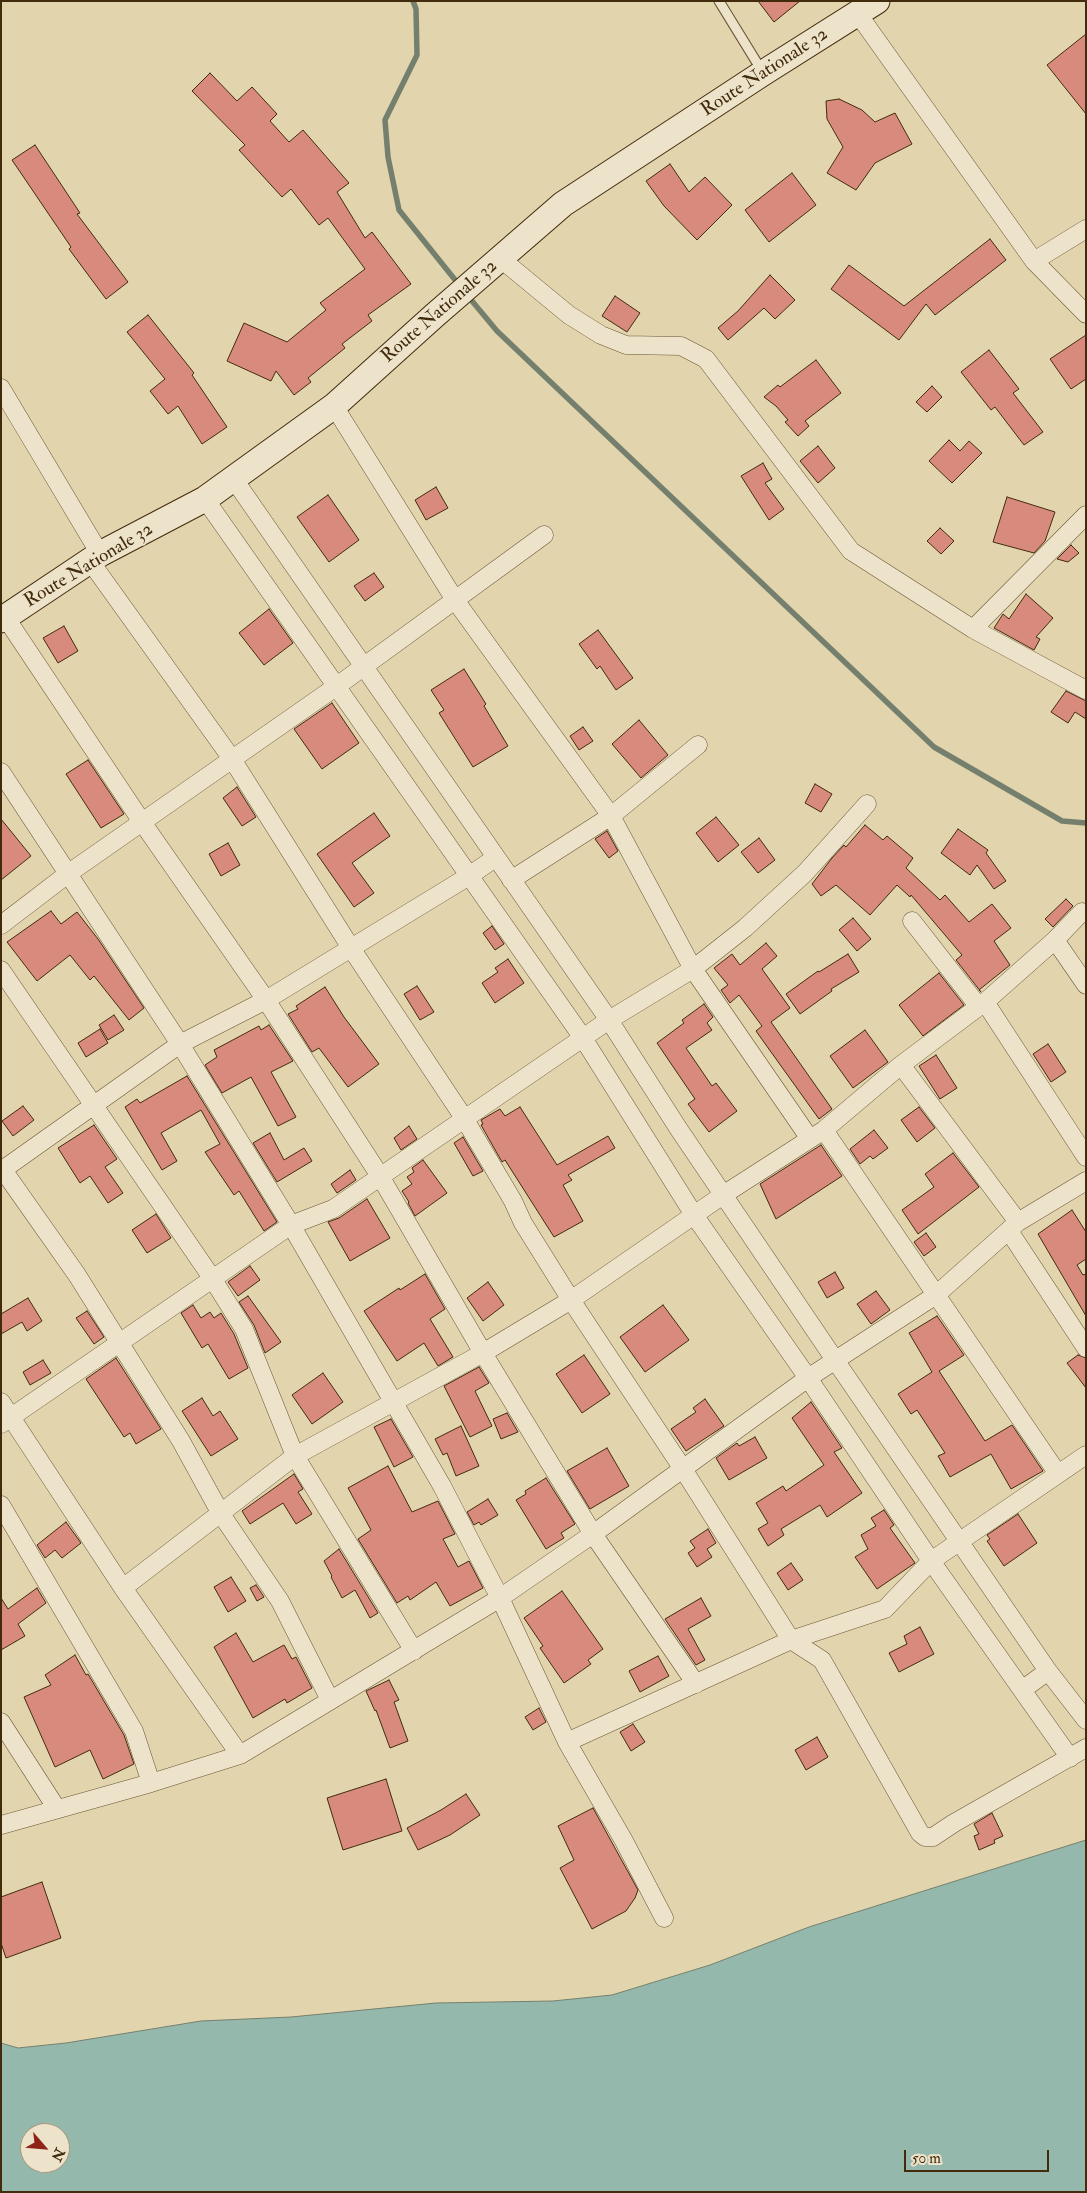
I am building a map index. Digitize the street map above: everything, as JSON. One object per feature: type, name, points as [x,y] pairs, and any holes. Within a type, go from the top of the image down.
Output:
[{"type":"street","name":"Route Nationale 32","points":[[3,619],[95,557],[205,499],[334,406],[435,315],[564,204],[763,73],[867,8]]},
{"type":"street","points":[[867,8],[1034,261],[1086,314]]},
{"type":"street","points":[[1034,261],[1086,228]]},
{"type":"street","points":[[501,259],[569,315],[600,335],[626,345],[680,346],[706,359],[851,551],[973,629],[1086,690]]},
{"type":"street","points":[[1,388],[95,557],[232,759],[351,948],[464,1118],[514,1201],[523,1223],[570,1300],[683,1469],[791,1640],[822,1660],[920,1833],[932,1838],[954,1823],[1086,1748]]},
{"type":"street","points":[[334,406],[455,600],[611,816],[693,969],[936,1296],[1058,1474]]},
{"type":"street","points":[[233,478],[609,1020],[723,1194],[1048,1671],[1086,1720]]},
{"type":"street","points":[[205,499],[583,1038],[694,1215],[808,1378],[931,1562],[1070,1758]]},
{"type":"street","points":[[973,629],[1086,515]]},
{"type":"street","points":[[1,925],[69,873],[337,686],[544,536]]},
{"type":"street","points":[[3,619],[266,1000],[380,1176],[483,1353],[593,1534],[696,1684]]},
{"type":"street","points":[[511,880],[611,816],[698,745]]},
{"type":"street","points":[[1,772],[180,1044],[292,1225],[442,1486],[500,1598],[567,1742],[624,1841],[664,1918]]},
{"type":"street","points":[[7,1421],[212,1278],[292,1225],[333,1209],[609,1020],[693,969],[745,928],[805,874],[867,804]]},
{"type":"street","points":[[330,1700],[280,1601],[221,1514],[181,1442],[77,1275],[2,1170],[180,1044],[266,1000],[470,876],[495,858]]},
{"type":"street","points":[[123,1588],[295,1456],[483,1353],[570,1300],[723,1194],[817,1135],[901,1065],[982,1004],[1055,940],[1082,912]]},
{"type":"street","points":[[912,921],[982,1004],[1086,1157]]},
{"type":"street","points":[[1055,940],[1086,986]]},
{"type":"street","points":[[1,970],[95,1105],[212,1278],[244,1329],[295,1456],[414,1651]]},
{"type":"street","points":[[901,1065],[1013,1226],[1086,1348]]},
{"type":"street","points":[[1,1825],[151,1783],[240,1755],[500,1598],[593,1534],[808,1378],[936,1296],[1013,1226],[1086,1181]]},
{"type":"street","points":[[1,1402],[7,1421],[240,1755]]},
{"type":"street","points":[[567,1742],[791,1640],[885,1608],[931,1562],[1086,1456]]},
{"type":"street","points":[[1,1505],[134,1731],[151,1783]]},
{"type":"street","points":[[1022,1690],[1048,1671]]},
{"type":"street","points":[[1,1722],[57,1809]]},
{"type":"lane","points":[[719,1],[763,73]]},
{"type":"water","points":[[1086,1840],[1086,2192],[1,2192],[1,2043],[18,2048],[66,2043],[201,2021],[291,2017],[436,2003],[553,2001],[612,1995],[710,1965],[809,1927]]},
{"type":"building","points":[[758,1],[800,1],[774,22]]},
{"type":"building","points":[[1086,34],[1086,114],[1047,65]]},
{"type":"building","points":[[210,73],[237,101],[252,87],[277,114],[270,121],[289,142],[303,130],[349,183],[337,192],[365,238],[372,232],[411,284],[368,315],[372,321],[342,344],[345,348],[308,378],[311,382],[294,395],[276,371],[271,381],[227,361],[244,323],[287,342],[326,310],[320,303],[365,269],[328,218],[319,225],[291,189],[282,197],[239,150],[245,145],[192,91]]},
{"type":"building","points":[[839,99],[862,110],[875,122],[895,113],[912,144],[875,163],[856,190],[827,173],[843,147],[827,119],[826,101]]},
{"type":"building","points":[[35,145],[80,213],[77,214],[128,282],[106,299],[69,249],[71,247],[12,160]]},
{"type":"building","points":[[670,164],[689,192],[705,177],[732,205],[697,240],[664,206],[646,181]]},
{"type":"building","points":[[792,173],[816,205],[769,242],[745,210]]},
{"type":"building","points":[[990,239],[1006,260],[935,315],[926,304],[899,340],[831,289],[849,265],[904,306]]},
{"type":"building","points":[[770,275],[795,300],[775,319],[764,308],[728,340],[718,328],[738,311]]},
{"type":"building","points":[[615,296],[640,313],[627,332],[602,316]]},
{"type":"building","points":[[148,315],[194,373],[192,375],[227,427],[202,444],[178,406],[168,414],[150,391],[165,379],[127,332]]},
{"type":"building","points":[[1086,335],[1086,379],[1071,389],[1050,359]]},
{"type":"building","points":[[989,350],[1019,389],[1013,393],[1043,432],[1024,445],[995,407],[991,410],[961,372]]},
{"type":"building","points":[[816,360],[841,393],[805,421],[809,426],[798,436],[785,422],[788,420],[776,406],[764,397],[778,385],[780,387]]},
{"type":"building","points":[[932,386],[942,397],[927,412],[916,402]]},
{"type":"building","points":[[949,440],[960,451],[969,441],[982,453],[952,483],[929,461]]},
{"type":"building","points":[[818,446],[835,468],[818,483],[800,461]]},
{"type":"building","points":[[763,463],[772,479],[765,483],[784,509],[769,520],[741,476]]},
{"type":"building","points":[[436,487],[448,508],[426,520],[415,500]]},
{"type":"building","points":[[328,495],[359,540],[329,562],[297,517]]},
{"type":"building","points":[[1007,497],[1055,512],[1045,541],[1034,553],[993,542]]},
{"type":"building","points":[[940,528],[954,541],[941,554],[927,541]]},
{"type":"building","points":[[1071,545],[1079,553],[1068,562],[1057,559]]},
{"type":"building","points":[[374,573],[384,587],[365,601],[354,586]]},
{"type":"building","points":[[1026,594],[1053,618],[1036,637],[1040,639],[1034,650],[994,628],[1003,614],[1009,619]]},
{"type":"building","points":[[269,609],[293,643],[264,665],[239,633]]},
{"type":"building","points":[[64,626],[78,651],[58,663],[43,638]]},
{"type":"building","points":[[598,630],[633,678],[616,690],[600,666],[597,669],[579,644]]},
{"type":"building","points":[[464,669],[486,704],[484,706],[508,746],[473,767],[439,713],[444,710],[431,690]]},
{"type":"building","points":[[1066,691],[1086,701],[1086,719],[1075,712],[1068,723],[1051,712]]},
{"type":"building","points":[[332,703],[359,743],[322,769],[294,729]]},
{"type":"building","points":[[639,720],[668,755],[641,778],[612,744]]},
{"type":"building","points":[[583,727],[593,741],[579,750],[570,736]]},
{"type":"building","points":[[88,760],[124,814],[101,828],[66,774]]},
{"type":"building","points":[[815,784],[832,794],[821,812],[805,803]]},
{"type":"building","points":[[237,787],[256,817],[242,826],[223,798]]},
{"type":"building","points":[[374,813],[390,836],[352,863],[374,893],[354,907],[317,854]]},
{"type":"building","points":[[716,817],[739,845],[718,862],[696,833]]},
{"type":"building","points":[[1,819],[31,856],[1,880]]},
{"type":"building","points":[[865,825],[883,840],[887,836],[913,858],[906,868],[940,900],[945,895],[969,922],[992,904],[1011,928],[994,941],[1010,965],[979,990],[956,960],[962,955],[911,895],[910,897],[897,885],[870,915],[836,885],[821,896],[812,884],[832,858],[844,845],[846,847]]},
{"type":"building","points":[[958,829],[988,850],[986,853],[1006,881],[994,889],[977,865],[970,875],[941,853]]},
{"type":"building","points":[[607,831],[618,851],[609,858],[595,839]]},
{"type":"building","points":[[759,838],[775,860],[758,873],[741,852]]},
{"type":"building","points":[[228,843],[240,865],[221,876],[209,854]]},
{"type":"building","points":[[1066,899],[1073,906],[1053,927],[1045,919]]},
{"type":"building","points":[[51,911],[61,924],[77,912],[98,939],[144,1008],[129,1020],[94,976],[90,980],[70,955],[37,981],[7,942]]},
{"type":"building","points":[[853,918],[871,939],[857,951],[839,930]]},
{"type":"building","points":[[492,926],[504,944],[495,950],[483,933]]},
{"type":"building","points":[[766,943],[777,956],[762,969],[790,1008],[771,1022],[832,1109],[819,1119],[756,1031],[762,1026],[739,995],[730,1003],[721,990],[728,985],[714,968],[732,954],[740,965]]},
{"type":"building","points":[[848,954],[859,972],[831,989],[832,991],[800,1014],[786,994],[818,971]]},
{"type":"building","points":[[508,959],[524,983],[495,1003],[482,983],[498,972],[495,968]]},
{"type":"building","points":[[939,973],[964,1005],[923,1036],[899,1005]]},
{"type":"building","points":[[417,986],[434,1012],[420,1020],[404,994]]},
{"type":"building","points":[[325,987],[344,1017],[379,1064],[348,1087],[319,1048],[312,1052],[288,1014],[298,1009],[296,1006]]},
{"type":"building","points":[[704,1004],[713,1017],[707,1023],[712,1030],[686,1048],[712,1086],[716,1083],[737,1111],[709,1132],[688,1104],[695,1099],[657,1043],[684,1023],[682,1020]]},
{"type":"building","points":[[114,1015],[124,1030],[108,1040],[99,1025]]},
{"type":"building","points":[[269,1025],[293,1061],[271,1072],[296,1117],[278,1126],[251,1077],[222,1093],[205,1065],[217,1057],[214,1050],[259,1026],[261,1030]]},
{"type":"building","points":[[100,1029],[108,1043],[86,1057],[78,1043]]},
{"type":"building","points":[[865,1030],[888,1062],[853,1088],[830,1056]]},
{"type":"building","points":[[1048,1044],[1066,1072],[1051,1082],[1033,1054]]},
{"type":"building","points":[[936,1055],[957,1088],[940,1099],[919,1066]]},
{"type":"building","points":[[187,1076],[277,1222],[264,1231],[239,1191],[234,1195],[205,1152],[220,1144],[201,1110],[161,1133],[177,1161],[162,1170],[125,1107],[137,1099],[140,1103]]},
{"type":"building","points":[[23,1106],[34,1120],[13,1136],[2,1121]]},
{"type":"building","points":[[520,1107],[557,1165],[608,1136],[615,1148],[568,1175],[572,1180],[563,1185],[583,1221],[554,1237],[505,1160],[502,1162],[481,1125],[483,1124],[481,1120],[500,1109],[505,1116]]},
{"type":"building","points":[[919,1107],[935,1128],[917,1142],[901,1120]]},
{"type":"building","points":[[94,1125],[117,1159],[105,1167],[123,1193],[108,1203],[90,1176],[80,1183],[58,1148]]},
{"type":"building","points":[[409,1126],[417,1139],[401,1150],[394,1138]]},
{"type":"building","points":[[874,1130],[888,1148],[873,1159],[870,1156],[860,1164],[850,1149]]},
{"type":"building","points":[[270,1133],[284,1160],[304,1148],[312,1161],[277,1182],[253,1143]]},
{"type":"building","points":[[463,1137],[483,1171],[473,1176],[454,1143]]},
{"type":"building","points":[[821,1145],[842,1176],[776,1219],[760,1184]]},
{"type":"building","points":[[953,1153],[979,1187],[918,1234],[902,1210],[934,1187],[925,1174]]},
{"type":"building","points":[[423,1160],[447,1193],[415,1216],[402,1191],[412,1184],[407,1177],[414,1172],[412,1168]]},
{"type":"building","points":[[350,1170],[356,1180],[337,1193],[331,1184]]},
{"type":"building","points":[[367,1199],[390,1238],[350,1261],[328,1222],[339,1218]]},
{"type":"building","points":[[1072,1210],[1086,1232],[1086,1259],[1077,1265],[1083,1275],[1086,1274],[1086,1316],[1038,1234]]},
{"type":"building","points":[[156,1214],[171,1238],[147,1253],[132,1230]]},
{"type":"building","points":[[926,1233],[936,1247],[924,1256],[914,1242]]},
{"type":"building","points":[[250,1266],[260,1280],[238,1296],[228,1282]]},
{"type":"building","points":[[835,1272],[844,1288],[827,1298],[818,1282]]},
{"type":"building","points":[[425,1274],[445,1309],[430,1319],[453,1357],[438,1366],[424,1343],[397,1361],[364,1311],[399,1288],[400,1290]]},
{"type":"building","points":[[488,1282],[504,1305],[483,1321],[467,1298]]},
{"type":"building","points":[[876,1291],[890,1310],[871,1324],[857,1304]]},
{"type":"building","points":[[248,1296],[281,1342],[265,1353],[254,1325],[239,1302]]},
{"type":"building","points":[[28,1298],[42,1321],[27,1331],[22,1322],[1,1334],[1,1314]]},
{"type":"building","points":[[193,1305],[201,1318],[210,1312],[214,1318],[221,1313],[234,1334],[248,1368],[229,1379],[208,1344],[202,1348],[181,1313]]},
{"type":"building","points":[[663,1305],[689,1340],[645,1372],[620,1337]]},
{"type":"building","points":[[87,1311],[104,1337],[94,1344],[76,1318]]},
{"type":"building","points":[[937,1316],[964,1355],[939,1371],[985,1441],[1012,1425],[1043,1471],[1011,1489],[991,1454],[950,1477],[938,1456],[945,1453],[917,1410],[911,1414],[898,1394],[932,1372],[909,1333]]},
{"type":"building","points":[[584,1355],[610,1394],[582,1413],[556,1374]]},
{"type":"building","points":[[1078,1355],[1086,1358],[1086,1388],[1067,1363]]},
{"type":"building","points":[[116,1358],[161,1429],[136,1444],[130,1433],[124,1437],[86,1379]]},
{"type":"building","points":[[43,1360],[51,1373],[30,1385],[23,1372]]},
{"type":"building","points":[[479,1367],[489,1383],[475,1391],[492,1426],[470,1437],[444,1386]]},
{"type":"building","points":[[323,1373],[343,1402],[312,1424],[292,1395]]},
{"type":"building","points":[[202,1398],[213,1416],[220,1411],[238,1439],[211,1456],[182,1411]]},
{"type":"building","points":[[705,1399],[724,1426],[686,1451],[671,1429],[696,1412],[693,1408]]},
{"type":"building","points":[[811,1402],[842,1448],[834,1452],[862,1493],[827,1517],[820,1505],[781,1529],[784,1535],[768,1546],[758,1529],[768,1523],[756,1503],[783,1486],[786,1491],[824,1465],[792,1418]]},
{"type":"building","points":[[507,1413],[518,1432],[501,1439],[493,1419]]},
{"type":"building","points":[[391,1419],[413,1457],[394,1467],[374,1427]]},
{"type":"building","points":[[461,1426],[479,1466],[456,1476],[447,1453],[443,1455],[435,1439]]},
{"type":"building","points":[[755,1437],[767,1458],[729,1480],[716,1458],[737,1443],[739,1446]]},
{"type":"building","points":[[607,1448],[629,1486],[590,1509],[567,1471]]},
{"type":"building","points":[[388,1466],[412,1512],[438,1501],[455,1534],[443,1539],[458,1567],[469,1561],[483,1588],[450,1606],[436,1582],[410,1600],[408,1596],[397,1603],[358,1539],[371,1530],[348,1488]]},
{"type":"building","points":[[294,1474],[303,1489],[298,1492],[312,1514],[296,1524],[283,1503],[250,1524],[242,1511]]},
{"type":"building","points":[[546,1478],[575,1524],[561,1533],[564,1538],[546,1549],[516,1500],[526,1494],[525,1491]]},
{"type":"building","points":[[488,1499],[498,1515],[481,1525],[479,1522],[474,1525],[467,1512]]},
{"type":"building","points":[[884,1510],[894,1525],[890,1528],[915,1563],[877,1589],[855,1557],[868,1549],[861,1535],[876,1526],[871,1518]]},
{"type":"building","points":[[1018,1514],[1037,1543],[1004,1566],[987,1541],[990,1539],[987,1535]]},
{"type":"building","points":[[66,1522],[81,1543],[62,1558],[55,1550],[45,1558],[37,1545]]},
{"type":"building","points":[[708,1529],[716,1543],[707,1549],[712,1557],[697,1567],[688,1553],[695,1548],[690,1541]]},
{"type":"building","points":[[339,1549],[378,1613],[370,1618],[355,1590],[342,1598],[331,1577],[324,1561]]},
{"type":"building","points":[[791,1563],[803,1580],[788,1590],[777,1573]]},
{"type":"building","points":[[231,1577],[246,1601],[228,1612],[214,1587]]},
{"type":"building","points":[[256,1585],[264,1597],[257,1601],[250,1588]]},
{"type":"building","points":[[37,1588],[46,1603],[18,1624],[25,1636],[1,1650],[1,1598],[8,1609]]},
{"type":"building","points":[[562,1591],[603,1649],[588,1660],[591,1664],[564,1683],[540,1648],[543,1646],[524,1618]]},
{"type":"building","points":[[701,1598],[711,1616],[688,1629],[705,1660],[696,1665],[665,1619]]},
{"type":"building","points":[[920,1627],[934,1654],[899,1672],[889,1653],[907,1644],[904,1636]]},
{"type":"building","points":[[236,1633],[253,1662],[284,1645],[292,1659],[296,1657],[312,1688],[287,1703],[285,1699],[253,1718],[214,1647]]},
{"type":"building","points":[[75,1655],[124,1735],[134,1764],[103,1779],[90,1750],[55,1767],[24,1697],[51,1685],[45,1675]]},
{"type":"building","points":[[658,1656],[669,1676],[640,1692],[629,1671]]},
{"type":"building","points":[[389,1680],[399,1700],[394,1702],[408,1741],[390,1748],[376,1710],[366,1691]]},
{"type":"building","points":[[539,1708],[546,1722],[533,1730],[525,1717]]},
{"type":"building","points":[[633,1724],[645,1742],[631,1751],[620,1732]]},
{"type":"building","points":[[817,1737],[828,1757],[806,1770],[795,1750]]},
{"type":"building","points":[[386,1779],[402,1831],[343,1850],[327,1798]]},
{"type":"building","points":[[466,1794],[480,1815],[450,1835],[418,1850],[407,1828]]},
{"type":"building","points":[[593,1808],[638,1890],[626,1911],[592,1929],[560,1868],[574,1860],[558,1826]]},
{"type":"building","points":[[992,1813],[1003,1836],[994,1840],[995,1843],[979,1850],[974,1836],[979,1834],[974,1824]]},
{"type":"building","points":[[42,1882],[61,1938],[6,1958],[1,1943],[1,1897]]},
{"type":"waterway","points":[[413,1],[416,9],[417,55],[385,120],[388,157],[399,210],[460,286]]},
{"type":"waterway","points":[[467,295],[497,331],[934,747],[1062,821],[1086,823]]}]
